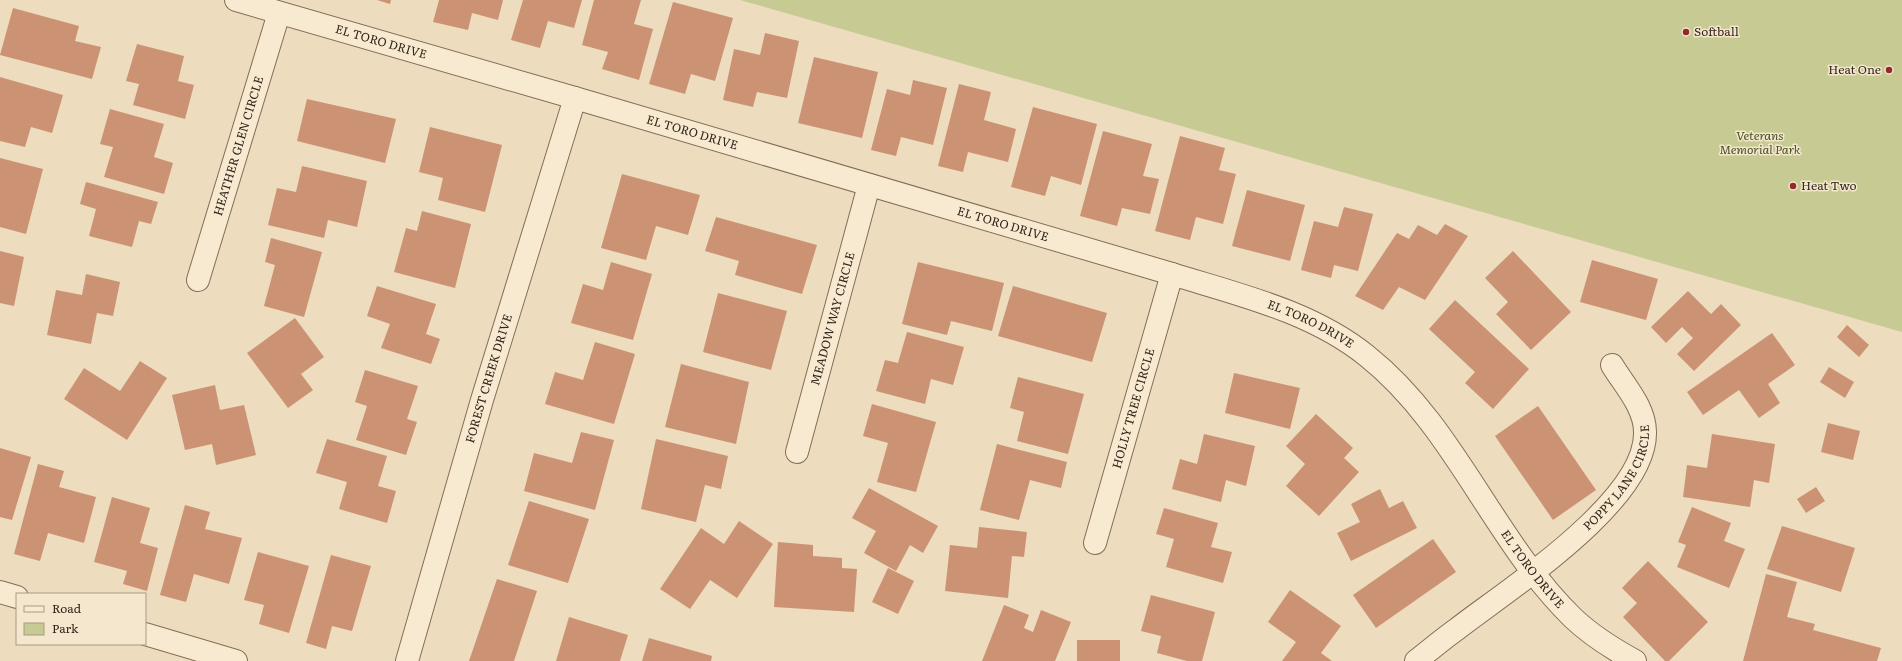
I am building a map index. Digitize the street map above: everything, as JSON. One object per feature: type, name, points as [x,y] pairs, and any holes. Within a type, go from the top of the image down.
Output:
[{"type":"street","name":"EL TORO DRIVE","points":[[236,0],[869,184],[1265,302],[1300,316],[1333,333],[1367,356],[1404,391],[1425,416],[1460,464],[1533,573],[1574,619],[1610,646],[1635,661]]},
{"type":"street","name":"HEATHER GLEN CIRCLE","points":[[198,280],[279,13]]},
{"type":"street","name":"FOREST CREEK DRIVE","points":[[407,661],[482,400],[575,98]]},
{"type":"street","name":"MEADOW WAY CIRCLE","points":[[798,452],[869,184]]},
{"type":"street","name":"HOLLY TREE CIRCLE","points":[[1095,543],[1172,274]]},
{"type":"street","name":"POPPY LANE CIRCLE","points":[[1416,661],[1456,629],[1533,573],[1600,514],[1617,495],[1635,469],[1644,444],[1644,420],[1640,409],[1612,365]]},
{"type":"street","points":[[0,592],[16,597]]},
{"type":"street","points":[[146,634],[236,661]]},
{"type":"green space","name":"Veterans Memorial Park","points":[[740,0],[1902,0],[1902,332]]},
{"type":"building","points":[[377,0],[391,0],[390,4]]},
{"type":"building","points":[[439,0],[503,0],[498,20],[472,13],[468,30],[433,22]]},
{"type":"building","points":[[523,0],[582,0],[574,28],[548,21],[540,48],[511,40]]},
{"type":"building","points":[[594,0],[641,0],[634,24],[653,29],[639,80],[602,69],[608,52],[582,45]]},
{"type":"building","points":[[673,2],[733,18],[715,81],[691,74],[685,94],[649,84]]},
{"type":"building","points":[[13,8],[79,26],[75,41],[101,47],[92,79],[0,55]]},
{"type":"building","points":[[765,33],[799,41],[787,98],[757,92],[753,107],[723,100],[734,49],[760,55]]},
{"type":"building","points":[[137,44],[184,56],[178,81],[194,85],[185,119],[133,105],[139,84],[126,81]]},
{"type":"building","points":[[814,57],[878,72],[862,138],[798,123]]},
{"type":"building","points":[[0,77],[63,95],[52,133],[31,127],[25,147],[0,141]]},
{"type":"building","points":[[913,80],[947,88],[933,145],[901,137],[896,156],[871,150],[887,89],[910,95]]},
{"type":"building","points":[[959,84],[991,92],[984,120],[1016,129],[1008,162],[968,152],[963,172],[938,166]]},
{"type":"building","points":[[307,99],[396,119],[385,163],[297,141]]},
{"type":"building","points":[[1033,107],[1097,124],[1081,185],[1051,176],[1045,196],[1011,187]]},
{"type":"building","points":[[110,109],[164,124],[154,157],[173,163],[164,194],[104,177],[113,147],[100,144]]},
{"type":"building","points":[[430,127],[502,145],[485,212],[438,200],[443,178],[419,172]]},
{"type":"building","points":[[1103,131],[1152,144],[1143,176],[1159,179],[1150,214],[1122,208],[1117,226],[1080,216]]},
{"type":"building","points":[[1180,136],[1225,148],[1219,170],[1236,174],[1223,224],[1196,217],[1190,240],[1155,231]]},
{"type":"building","points":[[0,158],[43,169],[26,234],[0,227]]},
{"type":"building","points":[[302,166],[367,181],[357,227],[328,220],[324,238],[268,225],[277,188],[296,192]]},
{"type":"building","points":[[622,174],[700,195],[688,235],[656,226],[646,260],[601,248]]},
{"type":"building","points":[[86,182],[158,202],[151,224],[139,221],[132,247],[89,236],[96,209],[80,204]]},
{"type":"building","points":[[1247,190],[1305,205],[1290,261],[1232,246]]},
{"type":"building","points":[[1344,207],[1373,214],[1358,271],[1334,265],[1331,278],[1301,270],[1314,221],[1338,227]]},
{"type":"building","points":[[422,211],[471,224],[455,288],[394,272],[406,228],[417,231]]},
{"type":"building","points":[[716,217],[817,245],[802,294],[735,275],[739,261],[705,251]]},
{"type":"building","points":[[1445,224],[1468,236],[1425,300],[1399,287],[1383,310],[1355,296],[1397,233],[1409,239],[1418,225],[1437,235]]},
{"type":"building","points":[[271,238],[322,252],[304,317],[264,306],[275,265],[265,262]]},
{"type":"building","points":[[0,251],[24,257],[14,306],[0,303]]},
{"type":"building","points":[[1513,251],[1571,312],[1531,350],[1496,314],[1508,302],[1485,278]]},
{"type":"building","points":[[1592,260],[1658,279],[1646,320],[1580,302]]},
{"type":"building","points":[[611,262],[652,274],[633,340],[571,323],[583,284],[603,290]]},
{"type":"building","points":[[918,262],[1004,283],[992,331],[951,321],[947,335],[902,324]]},
{"type":"building","points":[[86,274],[120,282],[113,316],[97,313],[91,344],[47,335],[56,290],[82,295]]},
{"type":"building","points":[[377,286],[436,304],[426,334],[440,339],[431,364],[381,348],[390,324],[367,316]]},
{"type":"building","points":[[1013,286],[1107,313],[1092,362],[998,336]]},
{"type":"building","points":[[1688,291],[1711,314],[1721,304],[1741,325],[1694,371],[1677,354],[1693,338],[1682,327],[1666,343],[1651,327]]},
{"type":"building","points":[[718,293],[787,311],[771,370],[703,352]]},
{"type":"building","points":[[1455,300],[1529,369],[1493,409],[1465,383],[1475,372],[1429,329]]},
{"type":"building","points":[[295,318],[324,357],[301,374],[313,390],[288,408],[247,353]]},
{"type":"building","points":[[1847,325],[1869,345],[1859,357],[1837,337]]},
{"type":"building","points":[[907,332],[964,347],[953,385],[931,379],[925,404],[876,391],[885,360],[898,363]]},
{"type":"building","points":[[1772,333],[1795,365],[1768,384],[1780,403],[1759,418],[1739,390],[1703,415],[1687,392]]},
{"type":"building","points":[[595,342],[635,354],[614,424],[545,404],[555,372],[583,380]]},
{"type":"building","points":[[140,361],[167,378],[127,440],[64,399],[84,368],[120,391]]},
{"type":"building","points":[[681,364],[749,382],[736,444],[665,427]]},
{"type":"building","points":[[1829,367],[1854,382],[1845,398],[1820,382]]},
{"type":"building","points":[[365,370],[418,386],[407,419],[417,422],[406,455],[356,440],[367,406],[355,402]]},
{"type":"building","points":[[1234,373],[1300,388],[1290,429],[1225,413]]},
{"type":"building","points":[[1018,377],[1084,394],[1068,454],[1017,441],[1024,412],[1010,408]]},
{"type":"building","points":[[215,385],[220,410],[244,405],[256,455],[216,465],[212,444],[185,450],[172,395]]},
{"type":"building","points":[[872,404],[936,422],[916,492],[877,482],[888,443],[863,436]]},
{"type":"building","points":[[1538,406],[1596,490],[1553,520],[1495,436]]},
{"type":"building","points":[[1316,414],[1353,448],[1344,458],[1359,472],[1319,516],[1286,486],[1305,464],[1286,446]]},
{"type":"building","points":[[1828,423],[1860,431],[1853,460],[1821,452]]},
{"type":"building","points":[[581,432],[614,440],[595,510],[524,491],[534,453],[572,463]]},
{"type":"building","points":[[1204,434],[1255,446],[1246,486],[1226,480],[1221,502],[1172,489],[1180,459],[1197,464]]},
{"type":"building","points":[[1712,434],[1775,444],[1769,483],[1754,480],[1750,507],[1683,497],[1687,465],[1707,468]]},
{"type":"building","points":[[327,439],[387,456],[378,486],[396,491],[387,523],[339,509],[347,482],[316,473]]},
{"type":"building","points":[[656,439],[728,456],[721,489],[705,485],[696,522],[641,509]]},
{"type":"building","points":[[997,444],[1067,462],[1061,488],[1030,480],[1019,520],[980,510]]},
{"type":"building","points":[[0,448],[31,457],[12,520],[0,517]]},
{"type":"building","points":[[38,464],[64,471],[59,487],[96,497],[84,543],[48,533],[40,561],[14,554]]},
{"type":"building","points":[[1816,487],[1825,501],[1806,513],[1797,499]]},
{"type":"building","points":[[869,488],[938,526],[923,553],[910,545],[896,571],[864,553],[876,531],[852,518]]},
{"type":"building","points":[[1380,489],[1389,508],[1403,501],[1417,528],[1351,561],[1337,533],[1360,522],[1351,504]]},
{"type":"building","points":[[112,497],[150,508],[140,543],[158,548],[147,591],[123,584],[127,571],[94,562]]},
{"type":"building","points":[[529,501],[589,519],[568,583],[508,565]]},
{"type":"building","points":[[185,505],[210,512],[205,529],[242,538],[229,584],[194,574],[186,602],[160,595]]},
{"type":"building","points":[[1692,507],[1731,523],[1724,541],[1745,549],[1729,588],[1677,567],[1686,545],[1678,542]]},
{"type":"building","points":[[1164,508],[1218,523],[1211,547],[1232,552],[1223,583],[1166,567],[1174,539],[1156,534]]},
{"type":"building","points":[[739,521],[773,544],[737,598],[710,580],[690,609],[660,589],[701,528],[724,544]]},
{"type":"building","points":[[1782,526],[1855,548],[1841,592],[1767,569]]},
{"type":"building","points":[[979,527],[1027,532],[1024,557],[1012,556],[1008,598],[945,591],[950,545],[977,548]]},
{"type":"building","points":[[1433,539],[1456,572],[1376,628],[1353,595]]},
{"type":"building","points":[[778,542],[813,545],[813,556],[842,558],[842,568],[857,569],[854,612],[774,607]]},
{"type":"building","points":[[258,552],[309,566],[289,633],[259,624],[264,605],[244,600]]},
{"type":"building","points":[[331,555],[371,566],[352,631],[332,626],[326,649],[306,643]]},
{"type":"building","points":[[1648,561],[1708,622],[1669,661],[1665,661],[1623,617],[1637,603],[1622,588]]},
{"type":"building","points":[[888,568],[914,581],[898,614],[872,602]]},
{"type":"building","points":[[1766,574],[1797,582],[1787,617],[1815,624],[1813,630],[1881,648],[1877,661],[1743,661]]},
{"type":"building","points":[[497,579],[537,591],[514,661],[469,661]]},
{"type":"building","points":[[1290,590],[1341,626],[1321,653],[1332,661],[1282,661],[1296,642],[1268,622]]},
{"type":"building","points":[[1151,595],[1215,612],[1202,661],[1187,661],[1157,653],[1161,636],[1141,631]]},
{"type":"building","points":[[1004,605],[1029,615],[1024,628],[1033,632],[1041,610],[1071,622],[1055,661],[982,661]]},
{"type":"building","points":[[569,617],[628,635],[620,661],[556,661]]},
{"type":"building","points":[[649,638],[712,656],[711,661],[642,661]]},
{"type":"building","points":[[1077,640],[1120,640],[1120,661],[1077,661]]},
{"type":"place","name":"Softball","points":[[1686,32]]},
{"type":"place","name":"Heat One","points":[[1889,70]]},
{"type":"place","name":"Heat Two","points":[[1793,186]]}]
